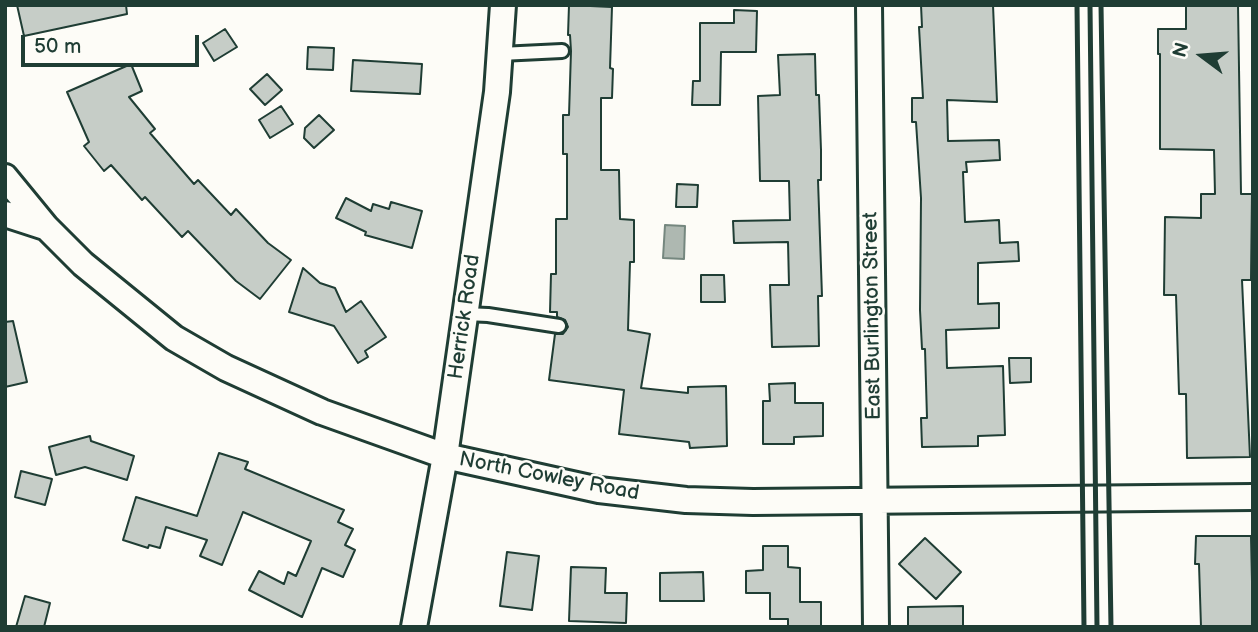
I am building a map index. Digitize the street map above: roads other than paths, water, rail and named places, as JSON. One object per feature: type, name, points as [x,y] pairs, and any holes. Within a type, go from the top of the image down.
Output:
[{"type":"street","name":"Herrick Road","points":[[414,627],[445,456],[497,92],[503,5]]},
{"type":"street","name":"East Burlington Street","points":[[869,5],[876,627]]},
{"type":"street","name":"North Cowley Road","points":[[5,177],[46,227],[83,264],[174,338],[216,362],[322,412],[445,456],[599,490],[642,496],[726,501],[1253,497]]},
{"type":"street","name":"North Cowley Road","points":[[5,214],[46,227]]},
{"type":"lane","points":[[500,54],[562,51]]},
{"type":"lane","points":[[465,314],[559,326]]},
{"type":"railway","points":[[1077,5],[1084,627]]},
{"type":"railway","points":[[1090,5],[1097,627]]},
{"type":"railway","points":[[1101,5],[1111,627]]}]
